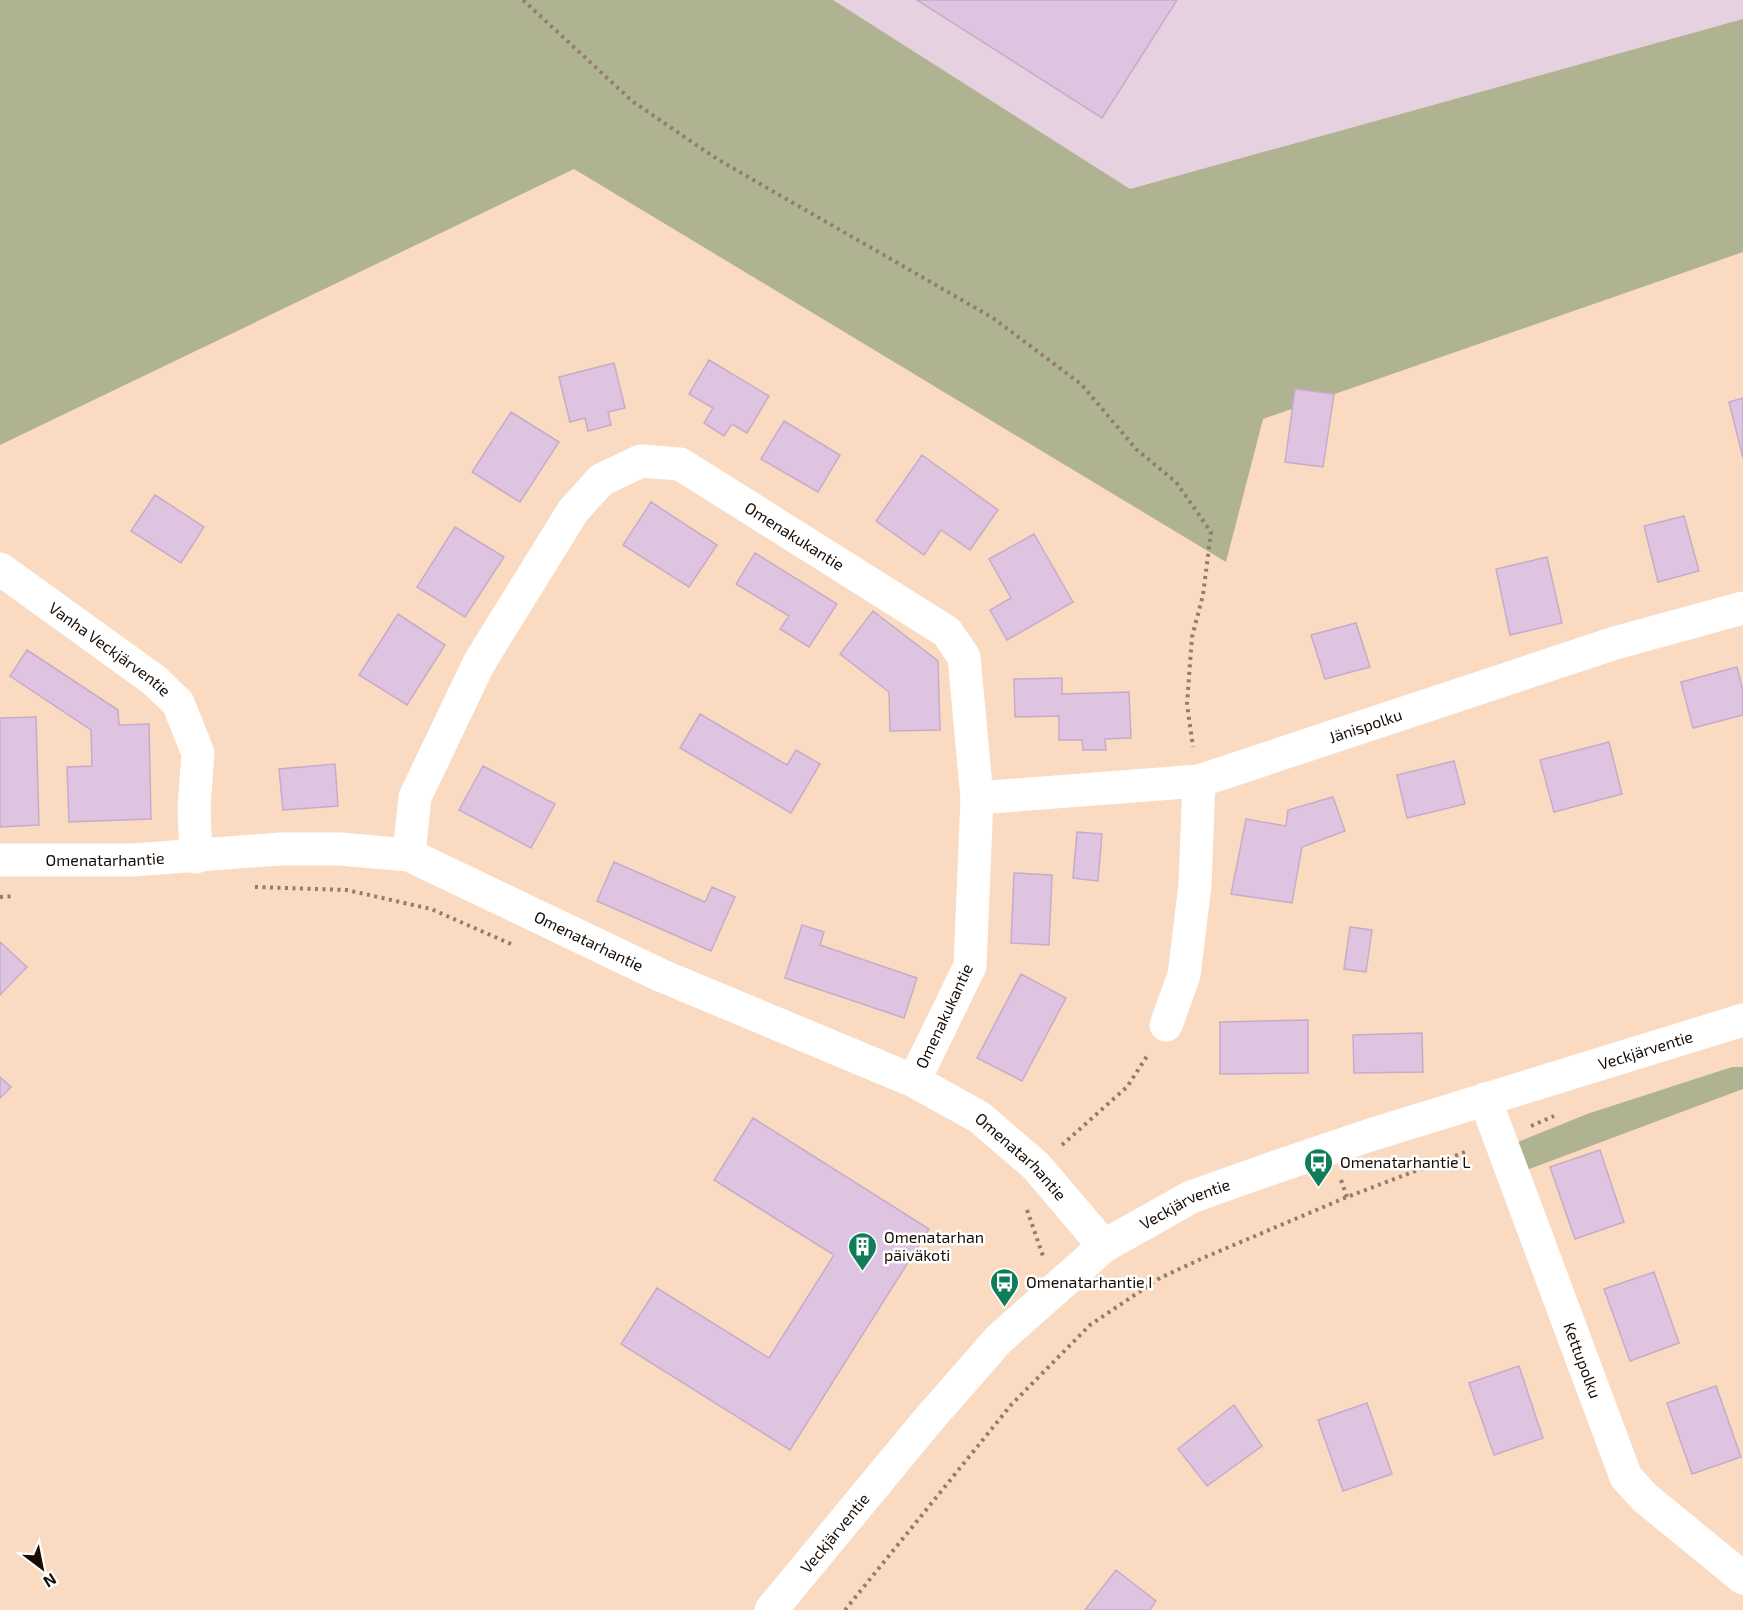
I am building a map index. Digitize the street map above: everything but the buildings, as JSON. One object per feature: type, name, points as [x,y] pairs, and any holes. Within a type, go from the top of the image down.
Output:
[{"type":"street","name":"Omenakukantie","points":[[409,855],[415,797],[479,663],[573,511],[601,480],[641,461],[680,464],[947,632],[964,657],[977,798],[970,966],[914,1081]]},
{"type":"street","name":"Vanha Veckjärventie","points":[[0,569],[154,680],[178,703],[198,753],[194,807],[196,857]]},
{"type":"street","name":"Jänispolku","points":[[977,798],[1199,781],[1615,643],[1743,608]]},
{"type":"street","points":[[1166,1025],[1184,975],[1195,885],[1199,781]]},
{"type":"street","name":"Omenatarhantie","points":[[0,860],[133,860],[280,849],[340,849],[409,855],[660,975],[914,1081],[979,1117],[1036,1166],[1104,1246]]},
{"type":"street","name":"Veckjärventie","points":[[771,1610],[929,1419],[999,1339],[1104,1246],[1191,1197],[1370,1135],[1743,1020]]},
{"type":"street","name":"Kettupolku","points":[[1485,1099],[1626,1477],[1644,1497],[1743,1578]]},
{"type":"path","points":[[523,0],[632,100],[717,159],[993,318],[1081,384],[1137,450],[1176,482],[1210,532],[1203,595],[1192,637],[1187,704],[1199,781]]},
{"type":"path","points":[[248,887],[347,890],[431,909],[518,947]]},
{"type":"path","points":[[0,897],[26,896]]},
{"type":"path","points":[[1059,1147],[1127,1087],[1166,1025]]},
{"type":"path","points":[[845,1610],[1005,1412],[1090,1325],[1160,1278],[1347,1197],[1501,1139],[1563,1112]]},
{"type":"path","points":[[1330,1184],[1341,1180],[1347,1197]]},
{"type":"path","points":[[1021,1203],[1027,1209],[1044,1260]]},
{"type":"shaded area","points":[[833,0],[1743,0],[1743,19],[1130,189]]},
{"type":"green space","points":[[0,0],[833,0],[1130,189],[1743,19],[1743,252],[1263,419],[1226,562],[574,169],[0,445]]},
{"type":"green space","points":[[1732,1067],[1743,1067],[1743,1089],[1524,1171],[1513,1144],[1587,1114]]},
{"type":"place","name":"Omenatarhantie L","points":[[1319,1188]]},
{"type":"place","name":"Omenatarhan päiväkoti","points":[[863,1272]]},
{"type":"place","name":"Omenatarhantie I","points":[[1005,1308]]}]
